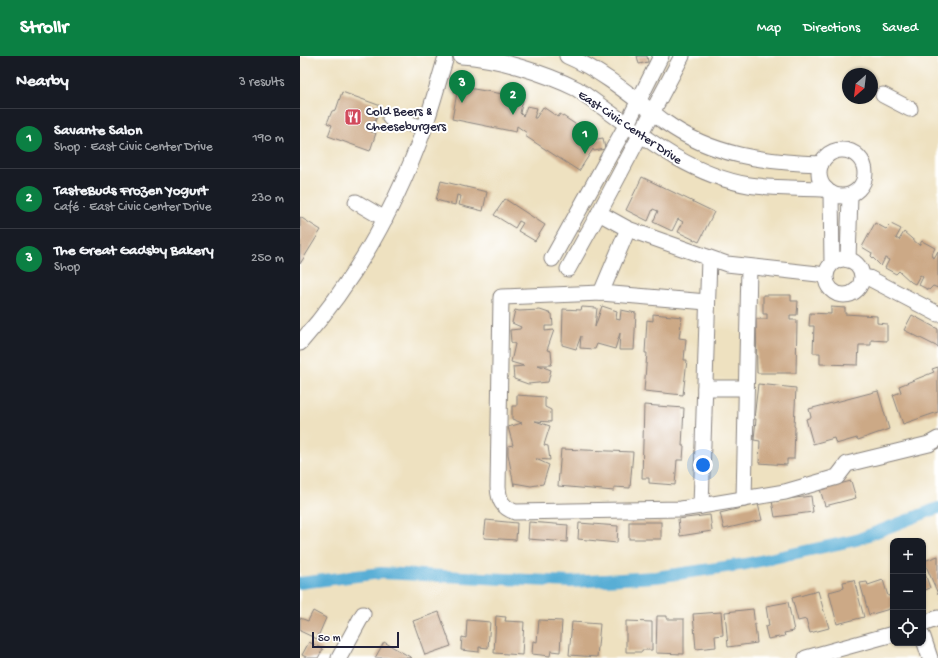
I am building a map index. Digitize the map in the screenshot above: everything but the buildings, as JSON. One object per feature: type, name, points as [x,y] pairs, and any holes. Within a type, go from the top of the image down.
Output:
[{"type":"street","name":"East Civic Center Drive","points":[[461,56],[477,57],[559,81],[577,89],[678,159],[723,179],[750,185],[829,191],[844,196],[850,195]]},
{"type":"street","points":[[300,343],[338,296],[385,219],[407,172],[424,128],[440,58],[461,56]]},
{"type":"street","name":"East Civic Center Drive","points":[[567,56],[589,68],[638,100],[667,123],[691,137],[736,155],[755,159],[821,164]]},
{"type":"street","points":[[552,259],[627,124],[660,56]]},
{"type":"street","points":[[568,268],[599,213],[682,56]]},
{"type":"street","points":[[883,95],[910,109]]},
{"type":"street","points":[[390,118],[424,128]]},
{"type":"street","points":[[848,260],[850,195],[861,185],[864,175],[863,165],[857,156],[845,151],[838,151],[831,153],[821,164],[820,177],[829,191],[826,271],[830,288],[834,292],[845,295],[856,290],[864,277]]},
{"type":"street","points":[[356,202],[385,219]]},
{"type":"street","points":[[599,213],[628,229],[728,264],[749,267],[826,271],[848,260]]},
{"type":"street","points":[[601,293],[628,229]]},
{"type":"street","points":[[701,506],[709,258]]},
{"type":"street","points":[[848,260],[855,264],[864,277],[938,314]]},
{"type":"street","points":[[744,499],[749,267]]},
{"type":"street","points":[[707,302],[601,293],[501,296],[499,501],[507,509],[515,512],[681,509],[785,492],[837,477],[847,464],[929,444],[938,439]]},
{"type":"street","points":[[705,388],[746,388]]},
{"type":"street","points":[[339,658],[363,614]]},
{"type":"street","points":[[926,623],[938,618]]},
{"type":"street","points":[[806,658],[890,635]]},
{"type":"street","points":[[926,646],[930,658]]},
{"type":"waterway","points":[[300,583],[381,573],[570,582],[656,577],[746,564],[856,540],[938,508]]},
{"type":"place","name":"The Great Gadsby Bakery","points":[[462,103]]},
{"type":"place","name":"TasteBuds Frozen Yogurt","points":[[513,115]]},
{"type":"place","name":"Cold Beers & Cheeseburgers","points":[[353,117]]},
{"type":"place","name":"Savante Salon","points":[[585,154]]}]
